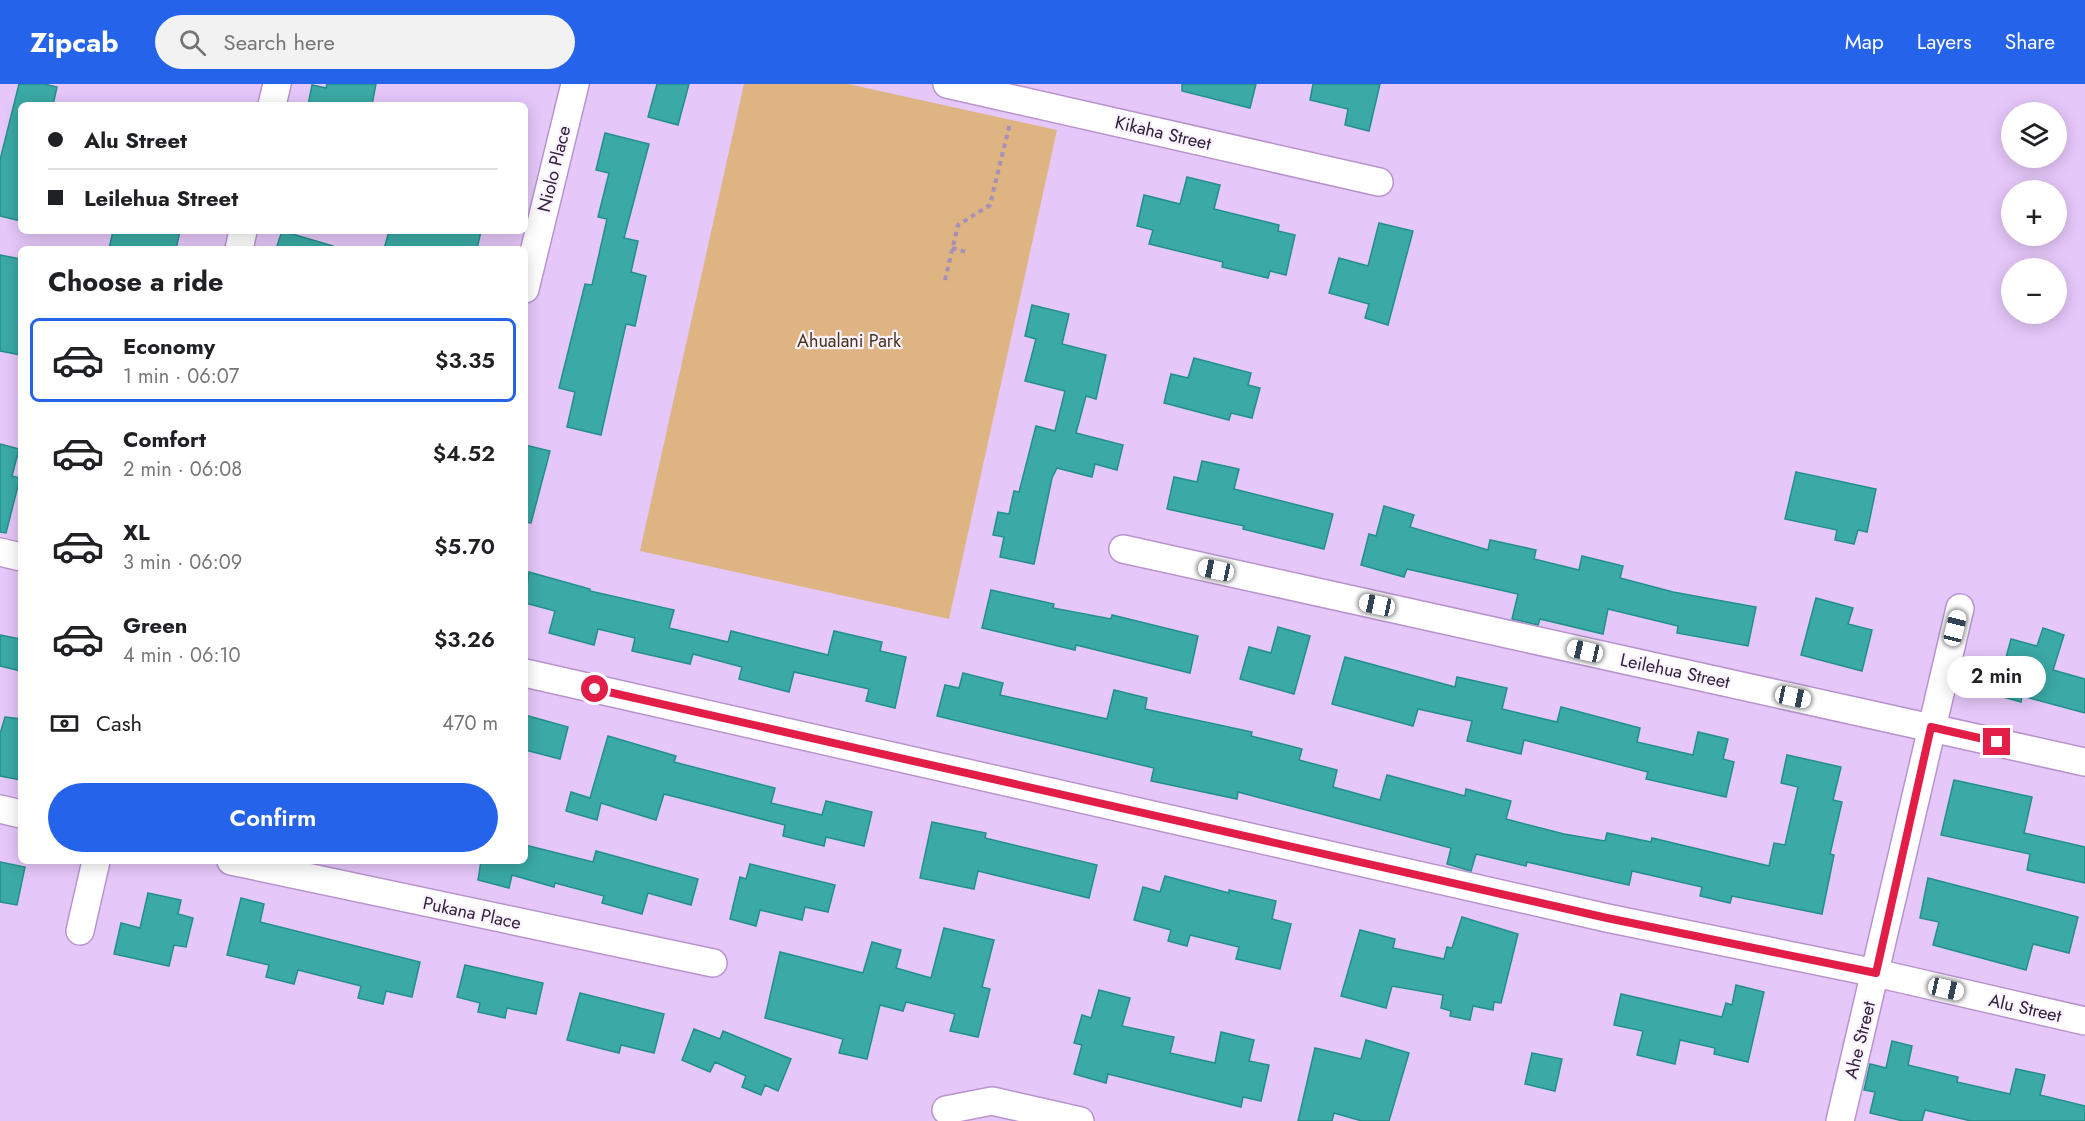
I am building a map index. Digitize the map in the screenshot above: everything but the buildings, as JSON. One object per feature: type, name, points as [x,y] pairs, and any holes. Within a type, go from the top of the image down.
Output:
[{"type":"street","points":[[273,102],[277,84]]},
{"type":"street","name":"Niolo Place","points":[[528,277],[575,84]]},
{"type":"street","name":"Kikaha Street","points":[[947,84],[1379,182]]},
{"type":"street","name":"Leilehua Street","points":[[1123,549],[2085,762]]},
{"type":"street","points":[[0,552],[18,556]]},
{"type":"street","name":"Ahe Street","points":[[1840,1121],[1960,608]]},
{"type":"street","name":"Alu Street","points":[[528,674],[1607,918],[1876,973],[2085,1022]]},
{"type":"street","points":[[0,809],[18,813]]},
{"type":"street","points":[[80,932],[95,864]]},
{"type":"street","name":"Pukana Place","points":[[245,864],[713,963]]},
{"type":"street","points":[[946,1110],[992,1101],[1080,1121]]},
{"type":"path","points":[[945,280],[958,225],[990,205],[1015,99]]},
{"type":"path","points":[[952,248],[967,252]]},
{"type":"green space","name":"Ahualani Park","points":[[744,84],[848,84],[1057,130],[949,619],[640,551]]},
{"type":"route","points":[[595,689],[1607,918],[1876,973],[1931,727],[1997,742]]}]
